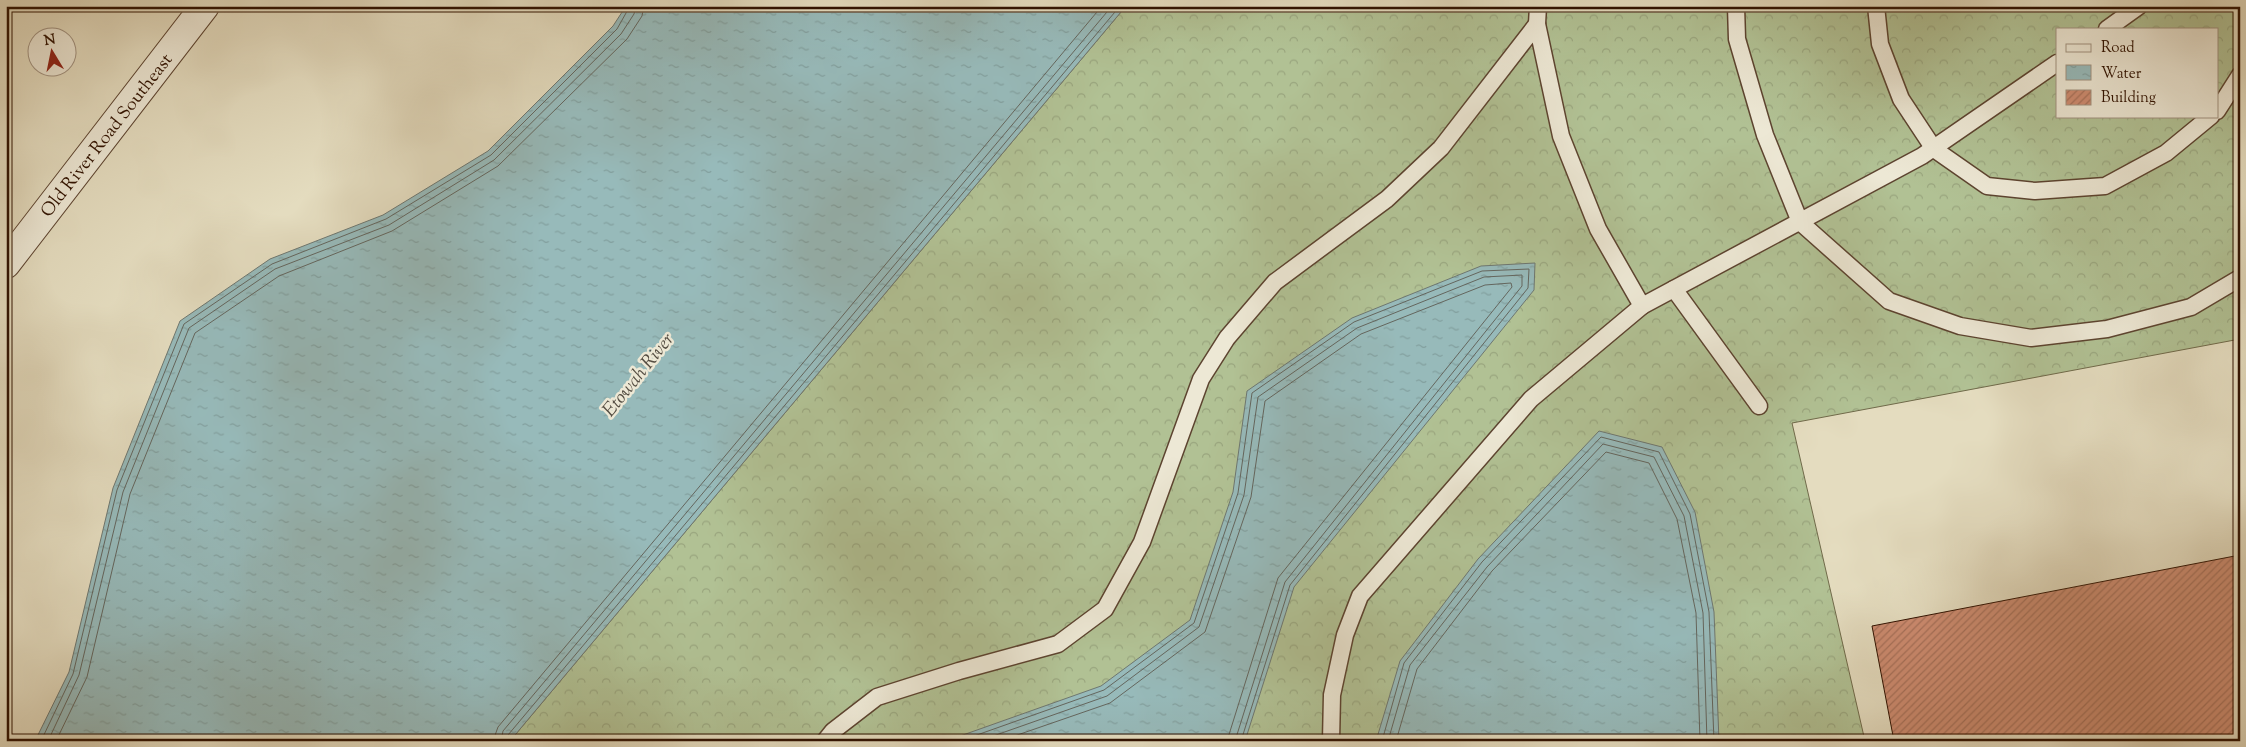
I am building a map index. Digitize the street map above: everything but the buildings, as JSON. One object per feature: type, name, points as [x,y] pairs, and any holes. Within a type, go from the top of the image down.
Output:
[{"type":"street","name":"Old River Road Southeast","points":[[6,264],[205,6]]},
{"type":"lane","points":[[1538,6],[1537,24],[1561,136],[1598,229],[1642,306]]},
{"type":"lane","points":[[1736,6],[1737,40],[1766,135],[1800,222],[1889,300],[1960,326],[2031,338],[2107,329],[2190,307],[2240,278]]},
{"type":"lane","points":[[1876,6],[1880,44],[1901,99],[1934,149],[1987,186],[2034,190],[2105,186],[2166,153],[2209,118]]},
{"type":"lane","points":[[2108,28],[2139,6]]},
{"type":"lane","points":[[825,741],[833,732],[877,697],[959,671],[1058,644],[1105,609],[1142,542],[1201,379],[1227,338],[1275,282],[1387,200],[1441,148],[1537,24]]},
{"type":"lane","points":[[1331,741],[1332,696],[1345,635],[1360,596],[1530,399],[1642,306],[1934,149],[2056,64]]},
{"type":"lane","points":[[2218,109],[2240,75]]},
{"type":"lane","points":[[1674,289],[1759,406]]},
{"type":"green space","points":[[1126,6],[2240,6],[2240,339],[1792,423],[1865,741],[510,741]]},
{"type":"water","name":"Etowah River","points":[[626,6],[1126,6],[510,741],[35,741],[69,672],[113,488],[180,321],[270,259],[383,215],[488,151],[613,26]]},
{"type":"water","points":[[1535,263],[1534,290],[1294,587],[1245,741],[946,741],[1101,686],[1190,620],[1233,492],[1247,391],[1352,318],[1481,266]]},
{"type":"water","points":[[1599,431],[1662,447],[1695,512],[1714,612],[1719,741],[1376,741],[1400,661],[1478,559]]}]
